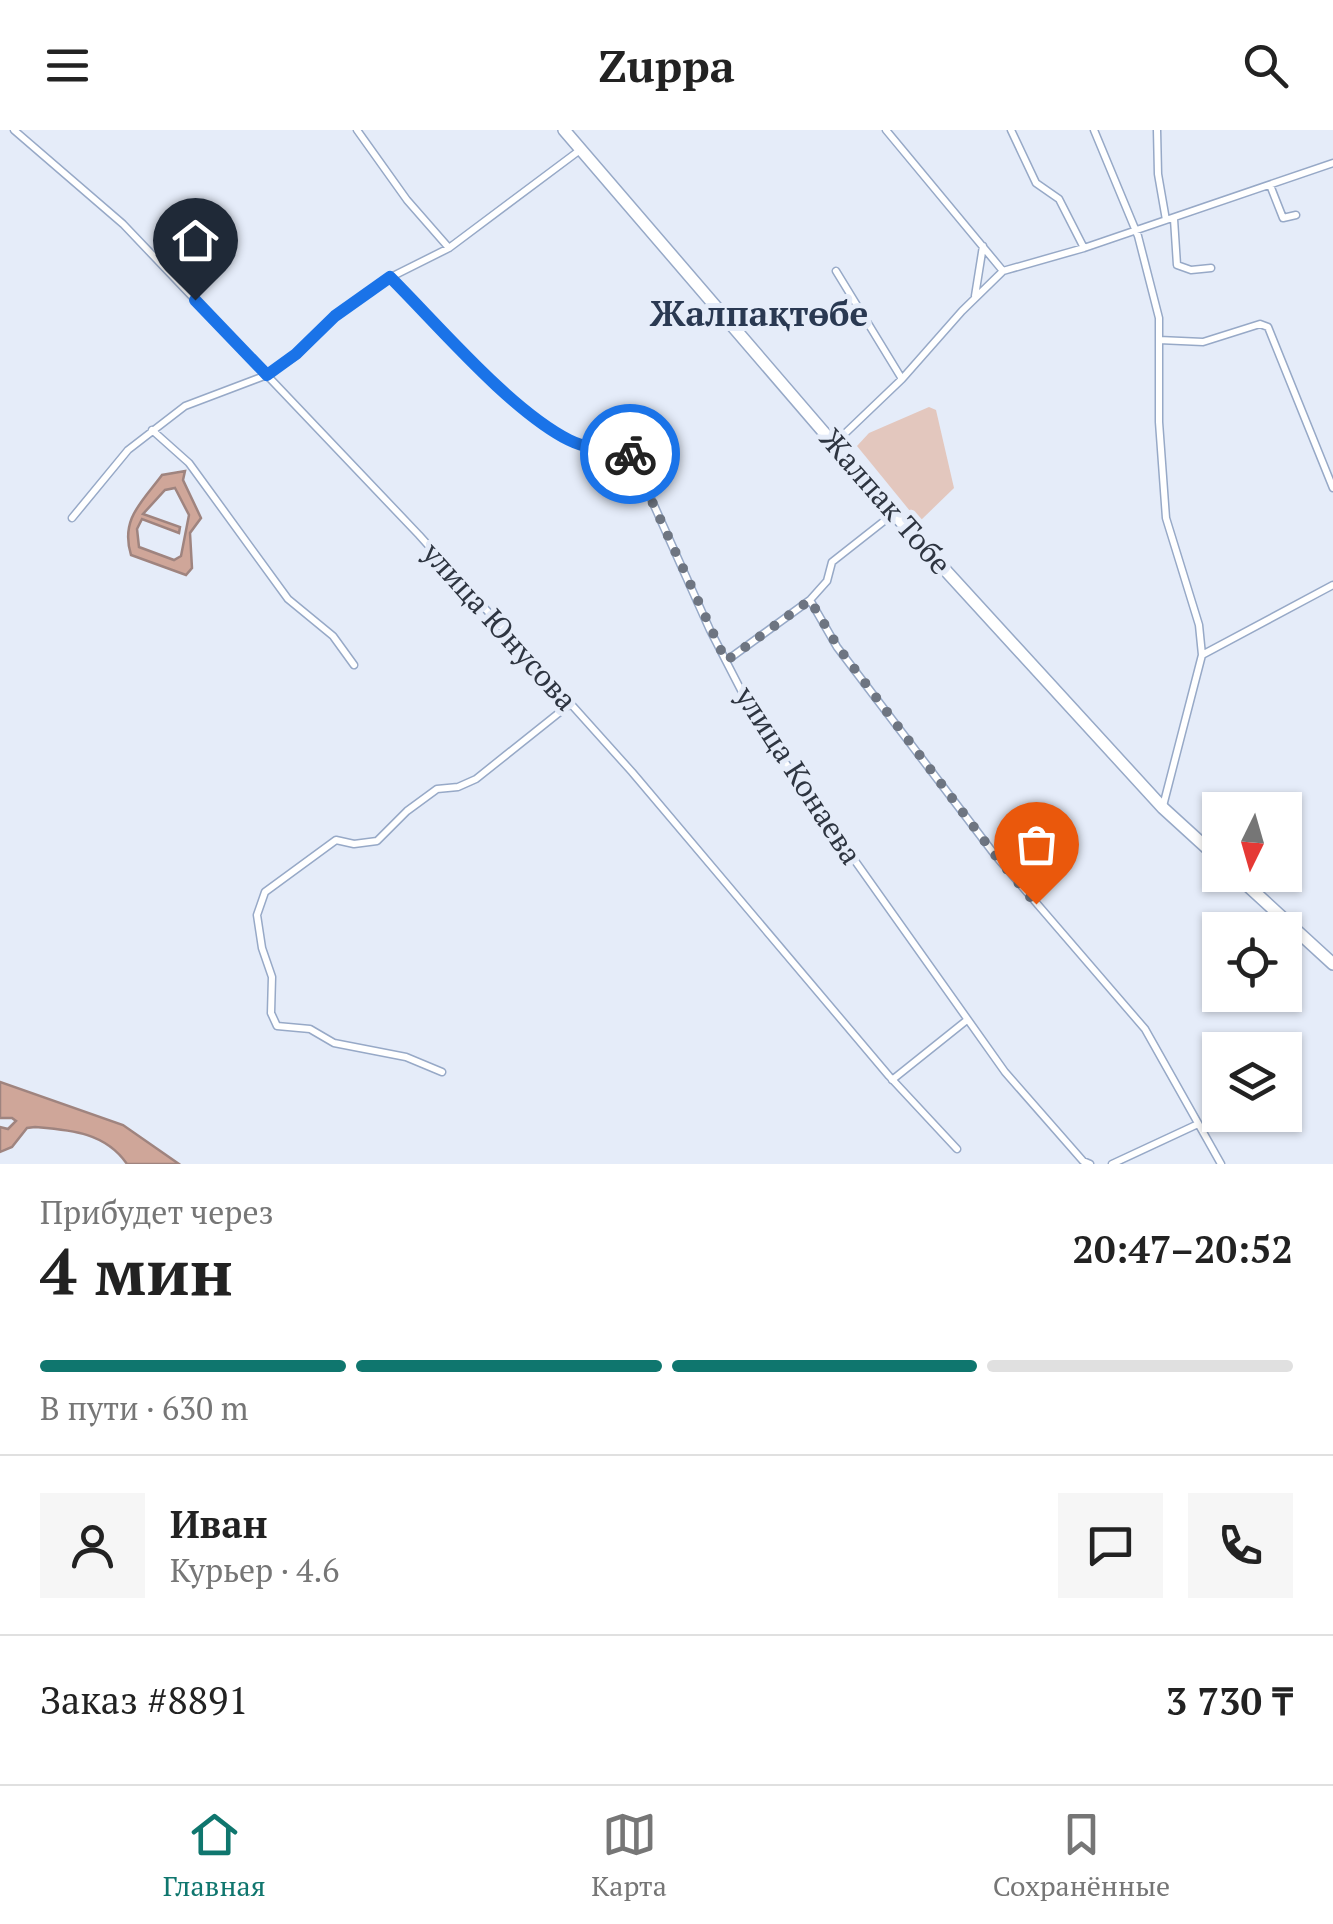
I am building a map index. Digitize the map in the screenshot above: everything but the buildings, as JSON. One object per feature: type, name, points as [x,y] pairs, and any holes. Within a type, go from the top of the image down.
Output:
[{"type":"main road","name":"Жалпак Тобе","points":[[564,130],[894,514],[1163,808],[1202,844]]},
{"type":"main road","points":[[1255,892],[1333,964]]},
{"type":"street","name":"улица Юнусова","points":[[14,130],[123,224],[419,535],[570,704],[892,1080],[957,1149]]},
{"type":"street","points":[[357,130],[407,200],[449,248]]},
{"type":"street","points":[[886,130],[1003,271]]},
{"type":"street","points":[[1011,130],[1036,183],[1059,199],[1084,248]]},
{"type":"street","points":[[1094,130],[1136,231],[1159,318],[1166,518],[1199,624],[1202,655],[1163,808]]},
{"type":"street","points":[[1157,130],[1158,174],[1177,265],[1192,270],[1211,268]]},
{"type":"street","points":[[72,518],[128,450],[184,406],[267,375],[296,354],[335,316],[390,277],[449,248],[580,150]]},
{"type":"street","points":[[835,443],[1003,271],[1136,231],[1333,163]]},
{"type":"street","points":[[1270,185],[1283,218],[1296,215]]},
{"type":"street","points":[[974,298],[983,246]]},
{"type":"street","points":[[836,271],[902,378]]},
{"type":"street","name":"улица Конаева","points":[[390,277],[501,388],[536,416],[570,440],[631,454],[760,727],[1006,1072],[1082,1161],[1090,1164]]},
{"type":"street","points":[[1159,340],[1203,342],[1260,324],[1268,328],[1333,488]]},
{"type":"street","points":[[152,430],[189,463],[288,599],[333,636],[354,665]]},
{"type":"street","points":[[726,661],[810,600],[828,581],[832,562],[894,514]]},
{"type":"street","points":[[1202,655],[1333,584]]},
{"type":"street","points":[[810,600],[838,647],[995,855],[1145,1029],[1220,1164]]},
{"type":"street","points":[[442,1072],[406,1057],[334,1043],[310,1029],[278,1026],[271,1013],[272,977],[262,948],[257,914],[265,892],[336,840],[354,844],[377,840],[407,811],[437,790],[476,779],[570,704]]},
{"type":"street","points":[[892,1080],[967,1020]]},
{"type":"street","points":[[1112,1164],[1198,1124]]},
{"type":"shaded area","points":[[929,407],[936,410],[954,488],[919,522],[857,446],[869,433]]},
{"type":"shaded area","points":[[185,471],[183,480],[201,518],[190,533],[192,568],[186,575],[131,555],[131,521],[162,475]],"holes":[[[175,488],[189,515],[181,556],[174,560],[139,547],[137,529],[142,519],[179,533],[180,527],[143,514],[165,490]]]},
{"type":"shaded area","points":[[0,1082],[123,1125],[179,1164],[127,1164],[97,1139],[35,1127],[27,1128],[12,1147],[0,1152],[0,1127],[8,1129],[16,1121],[0,1118]]},
{"type":"way so far","points":[[630,454],[726,661],[810,600],[838,647],[1036,904]]},
{"type":"district","name":"Жалпақтөбе","points":[[759,313]]},
{"type":"route","points":[[195,300],[267,375],[296,354],[335,316],[390,277],[501,388],[536,416],[570,440],[630,454]]}]
